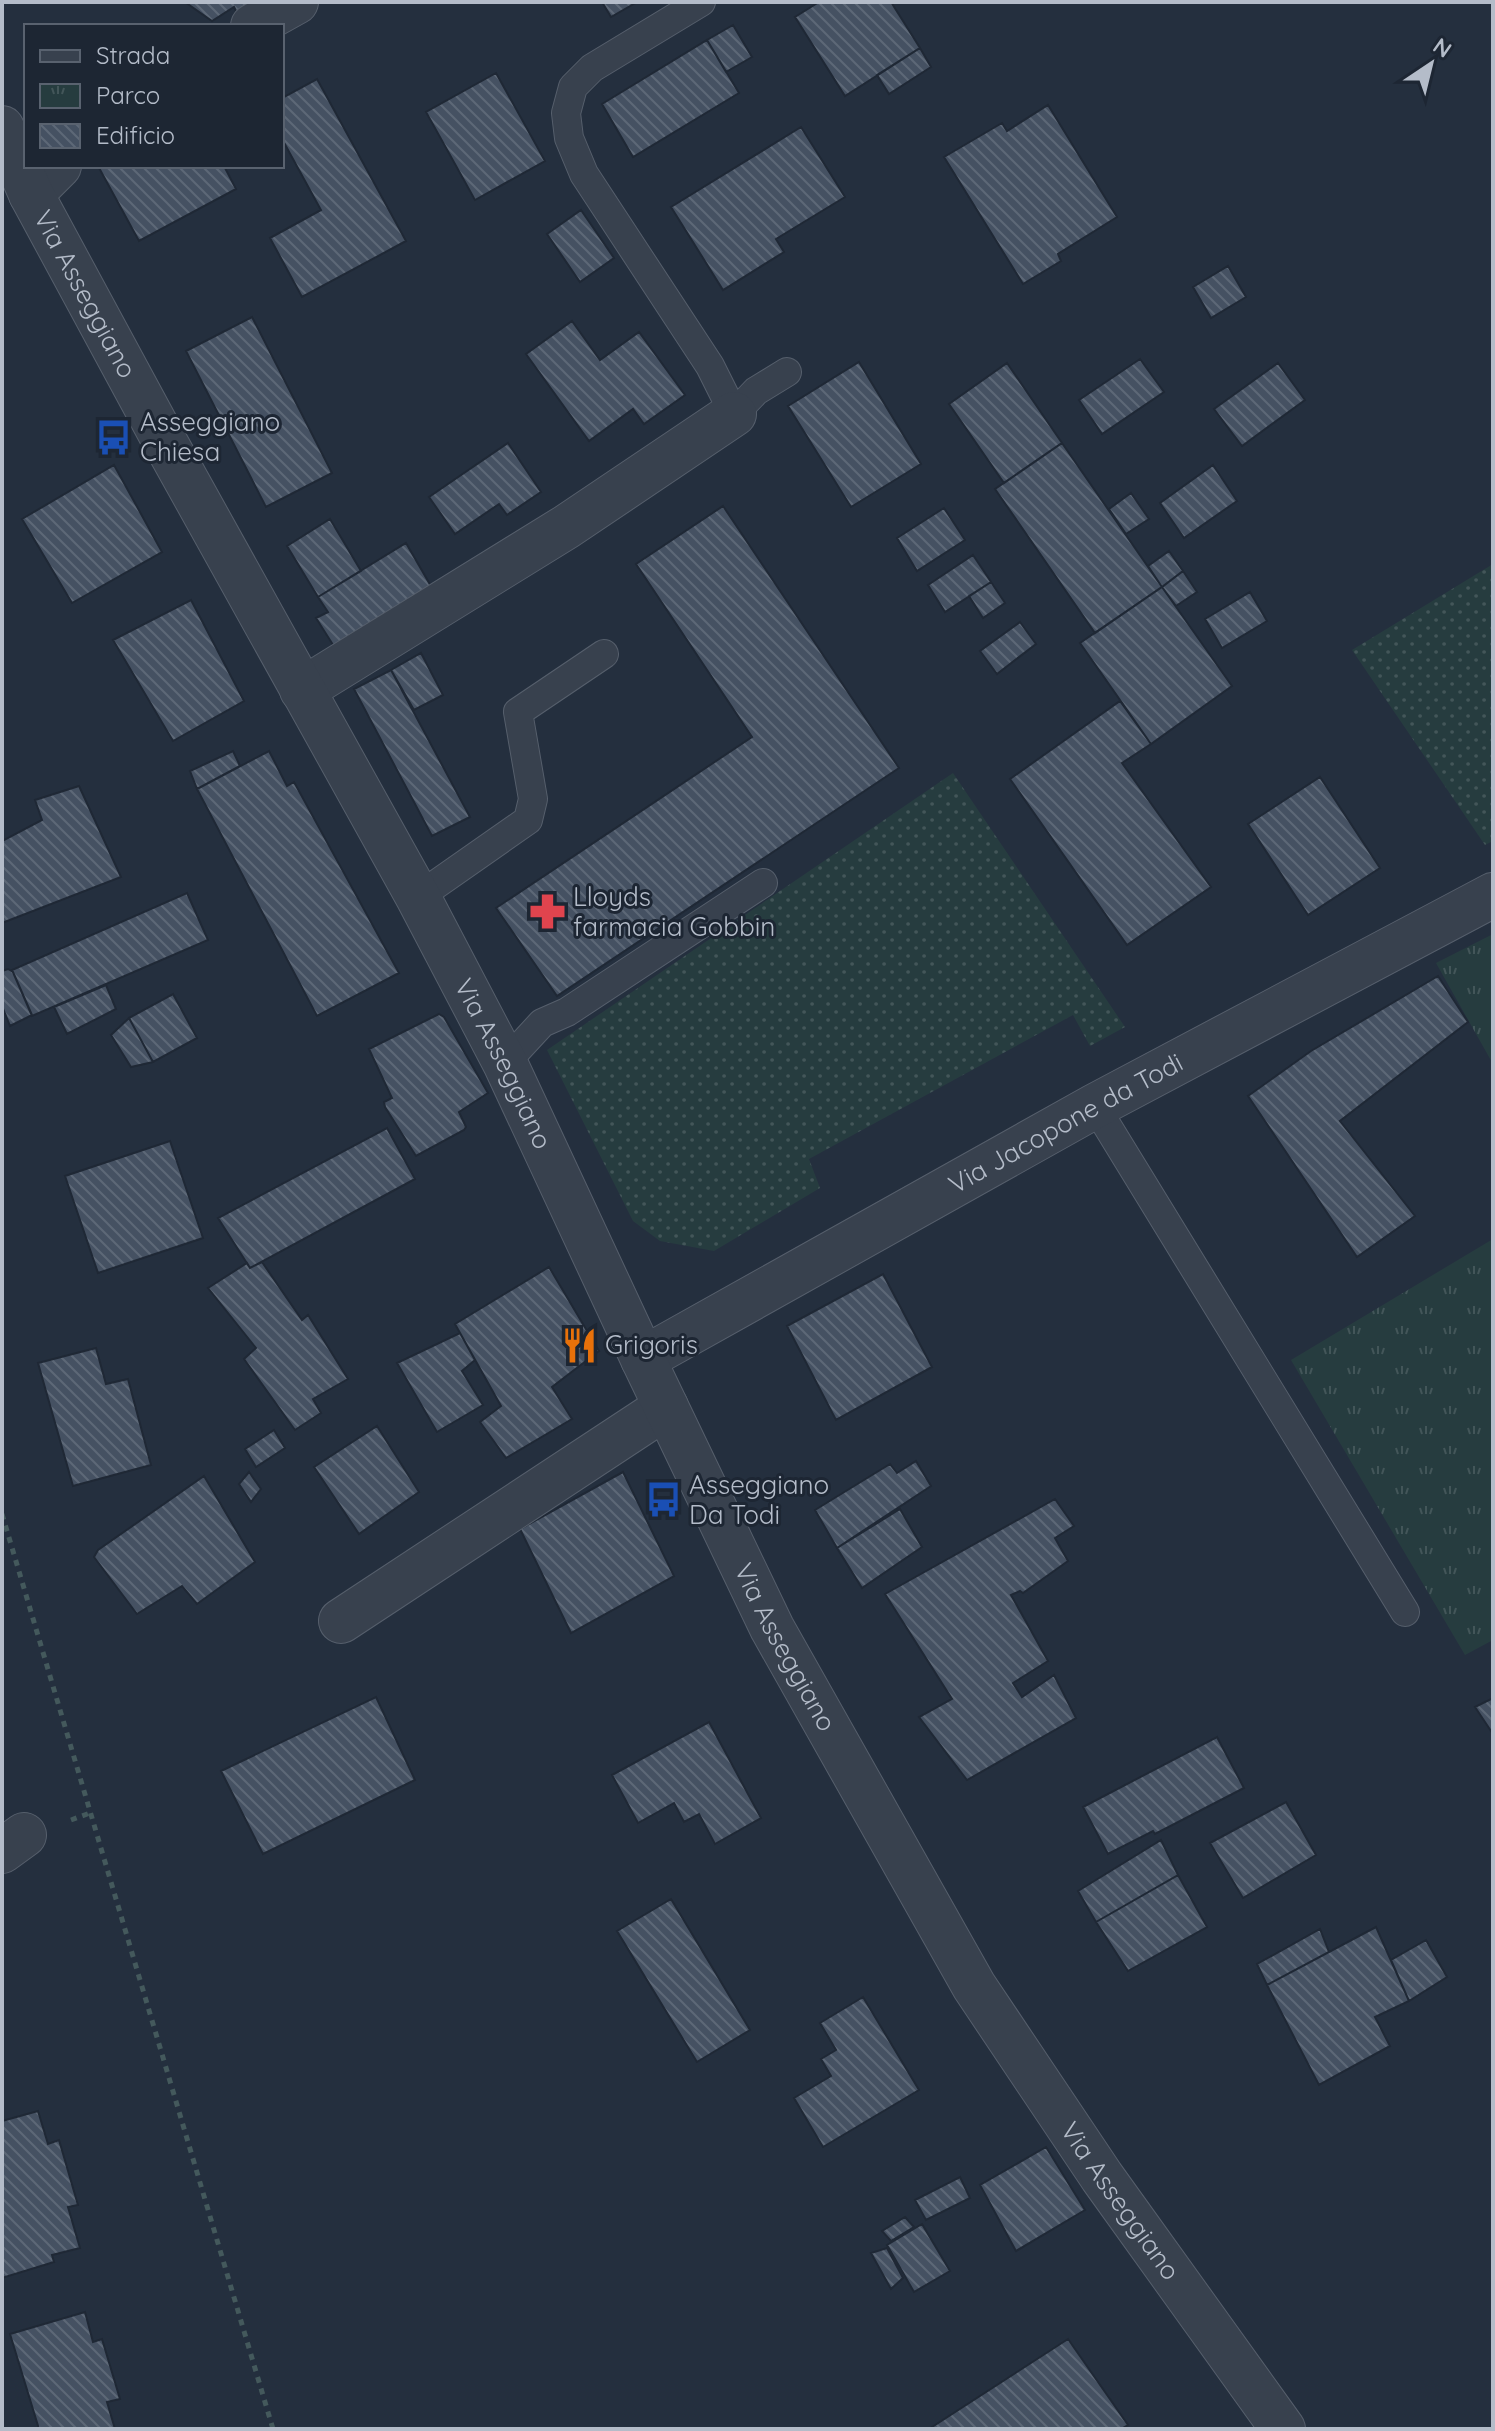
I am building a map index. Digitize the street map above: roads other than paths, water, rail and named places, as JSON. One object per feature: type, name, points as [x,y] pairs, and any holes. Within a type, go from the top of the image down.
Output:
[{"type":"street","points":[[257,24],[296,2]]},
{"type":"street","name":"Via Asseggiano","points":[[2,128],[24,164]]},
{"type":"street","name":"Via Asseggiano","points":[[31,176],[302,690],[418,897],[505,1063],[772,1628],[974,1986],[1102,2177],[1283,2429]]},
{"type":"street","points":[[302,690],[566,527],[734,414]]},
{"type":"street","name":"Via Jacopone da Todi","points":[[643,1359],[1095,1106],[1493,895]]},
{"type":"street","points":[[341,1621],[666,1407]]},
{"type":"lane","points":[[701,2],[592,68],[573,87],[566,113],[569,138],[584,174],[710,366],[734,414],[756,391],[787,372]]},
{"type":"lane","points":[[418,897],[528,820],[533,799],[518,712],[604,654]]},
{"type":"lane","points":[[505,1063],[542,1023],[567,1012],[763,883]]},
{"type":"lane","points":[[1095,1106],[1405,1612]]},
{"type":"place","name":"Asseggiano Chiesa","points":[[114,437]]},
{"type":"place","name":"Lloyds farmacia Gobbin","points":[[547,912]]},
{"type":"place","name":"Grigoris","points":[[579,1345]]},
{"type":"place","name":"Asseggiano Da Todi","points":[[663,1500]]}]
